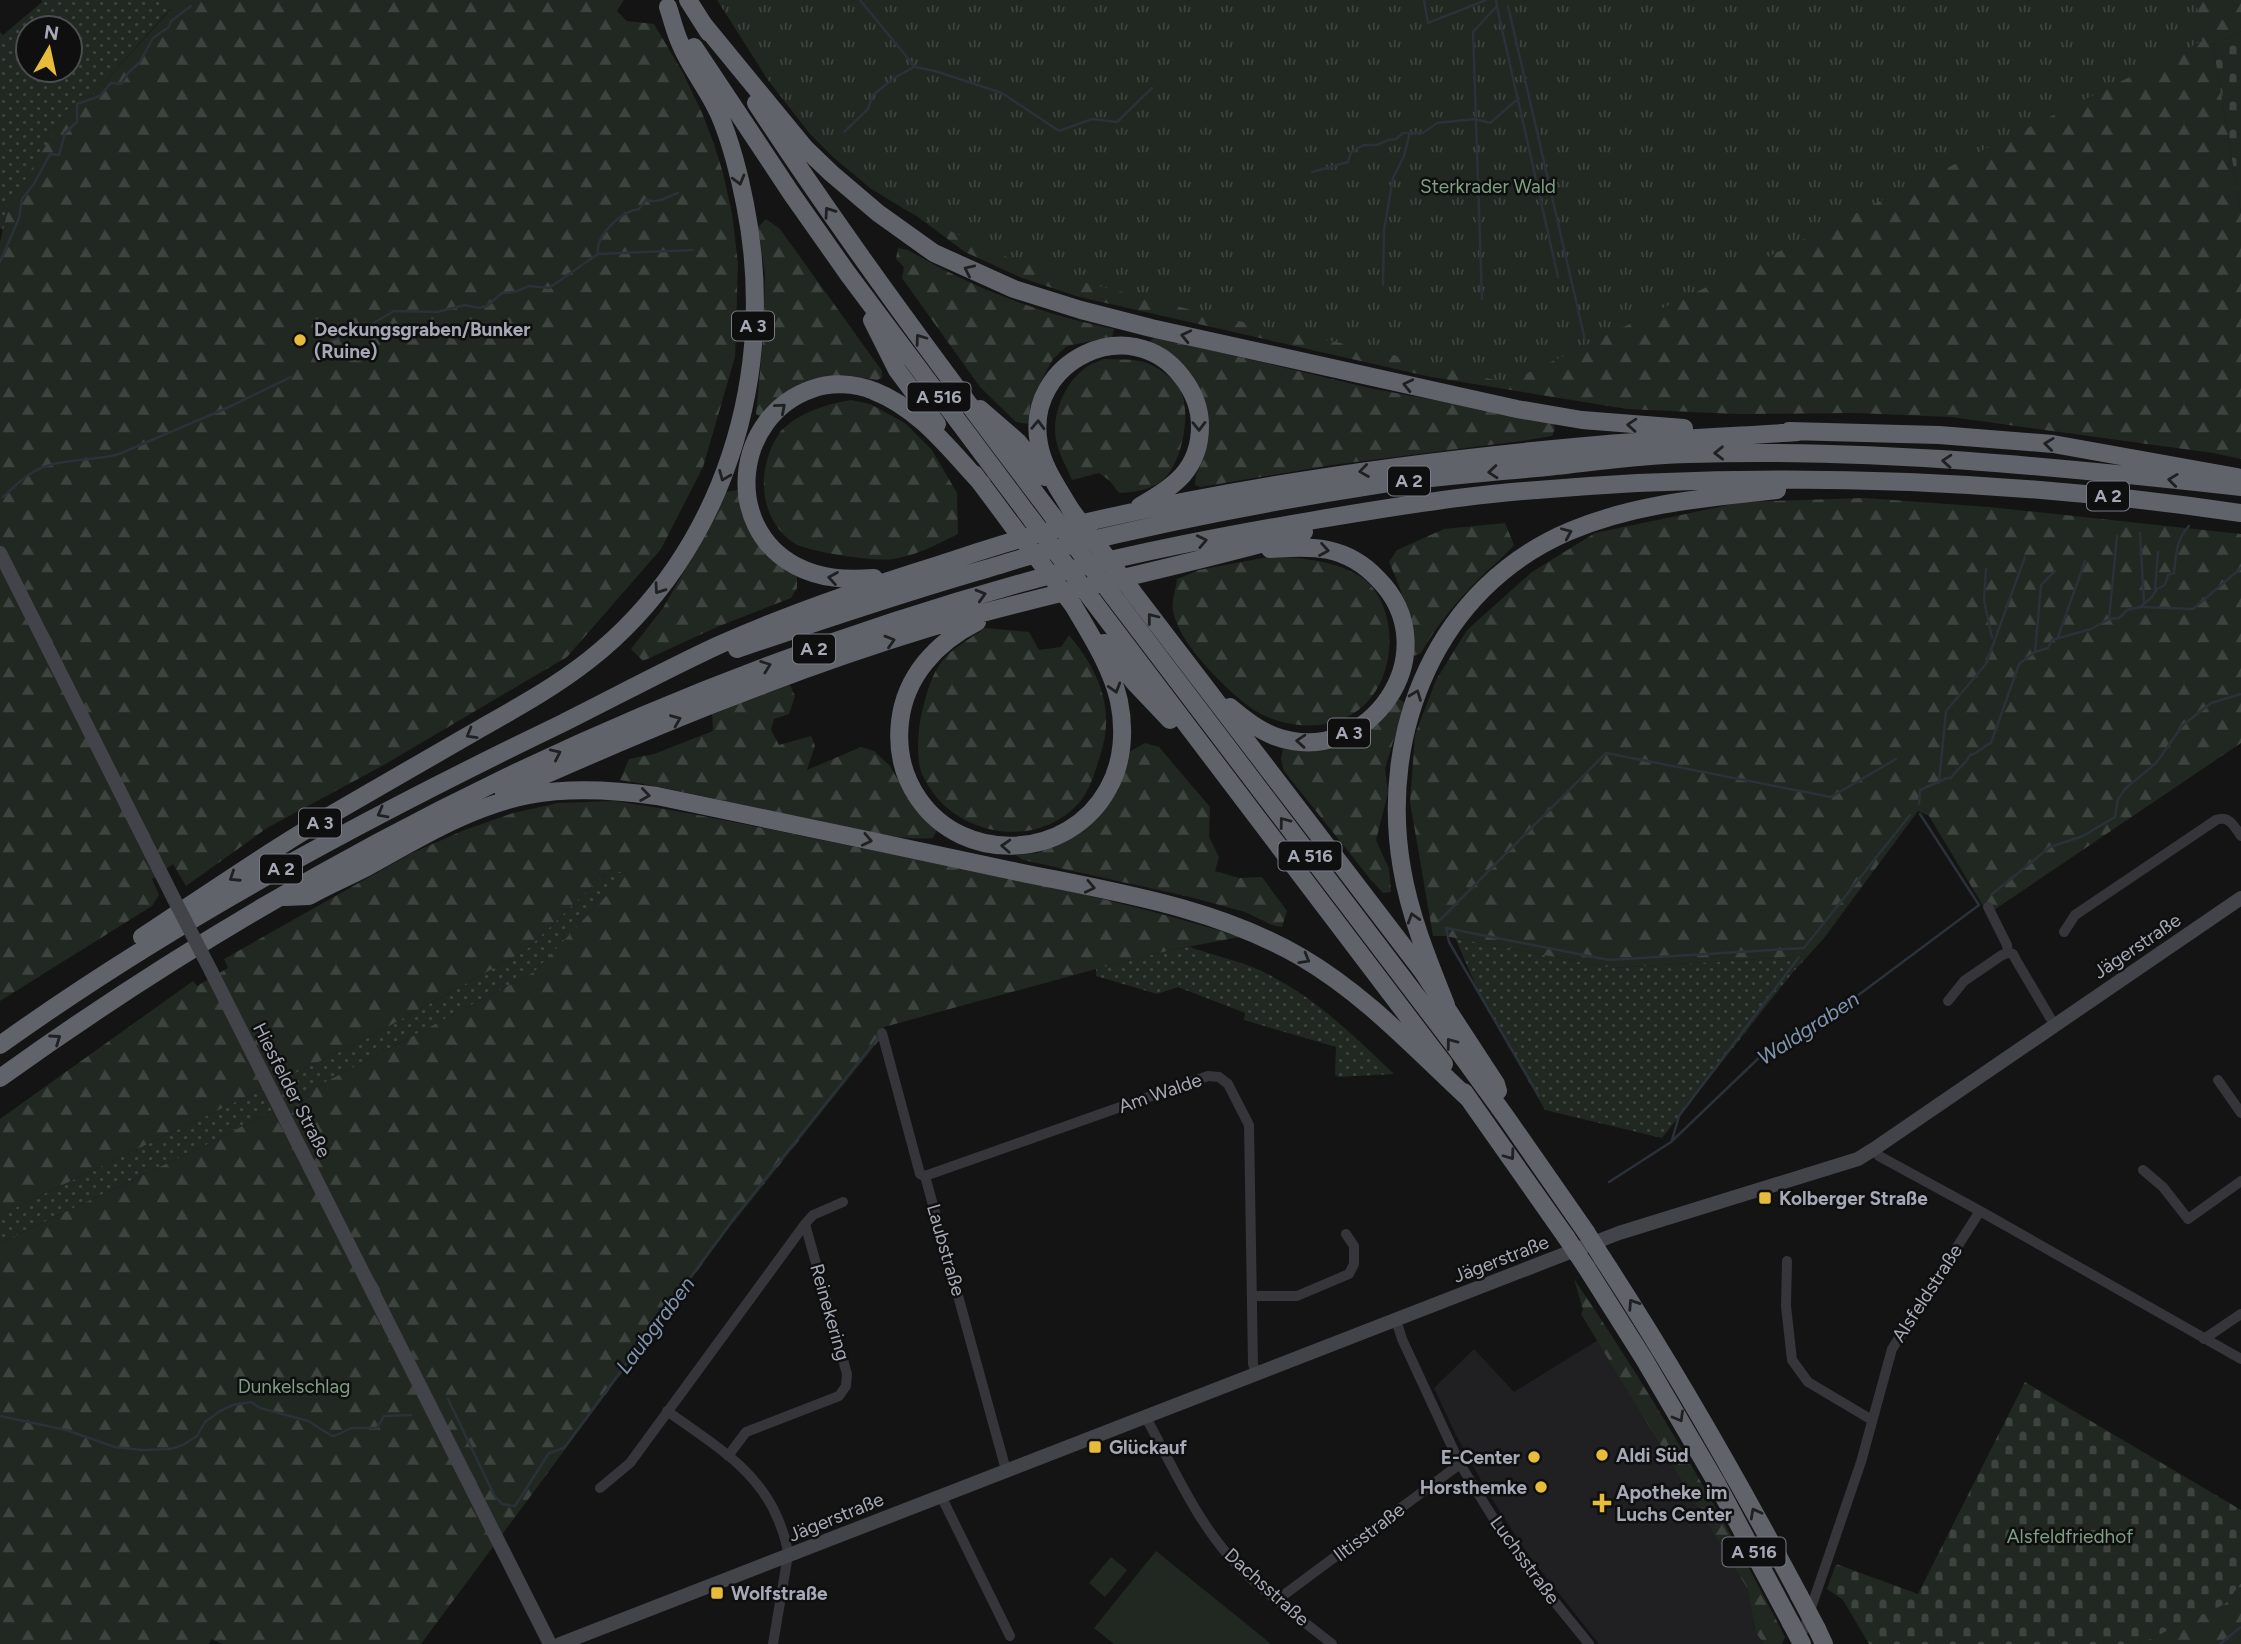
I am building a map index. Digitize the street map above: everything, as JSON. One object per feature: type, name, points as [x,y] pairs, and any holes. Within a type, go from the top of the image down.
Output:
[{"type":"highway","points":[[688,0],[806,179],[960,394],[1018,442],[1071,510]]},
{"type":"highway","name":"A 516","points":[[665,4],[848,274],[1470,1100],[1566,1237],[1644,1359],[1716,1482],[1800,1644]]},
{"type":"highway","name":"A 3","points":[[0,1045],[122,962],[137,940],[203,897],[349,804],[566,678],[619,634],[647,605],[698,533],[727,469],[748,390],[755,296],[745,204],[730,148],[719,114],[680,43],[665,4]]},
{"type":"highway","points":[[704,25],[805,148],[878,213],[934,253],[970,271],[1014,289],[1081,310],[1517,409],[1619,425],[1940,435],[2053,444],[2241,478]]},
{"type":"highway","points":[[848,274],[897,370],[1012,525],[1134,682],[1176,726],[1214,760]]},
{"type":"highway","points":[[1071,510],[1040,452],[1037,421],[1043,397],[1055,376],[1073,359],[1098,348],[1125,346],[1150,352],[1179,372],[1194,396],[1200,429],[1194,457],[1181,478],[1162,494],[1125,514]]},
{"type":"highway","points":[[901,576],[856,580],[828,578],[795,566],[772,548],[757,528],[746,491],[748,465],[755,439],[769,418],[788,401],[819,387],[852,385],[871,389],[897,402],[927,424],[982,484]]},
{"type":"highway","name":"A 516","points":[[960,394],[1506,1117],[1586,1232],[1654,1338],[1735,1474],[1820,1637]]},
{"type":"highway","points":[[607,701],[718,646],[794,613],[901,576],[1054,529],[1319,478],[1427,462],[1615,443],[1798,432]]},
{"type":"highway","name":"A 2","points":[[122,962],[332,839],[442,781],[607,701],[699,663],[805,626],[1064,546],[1195,518],[1388,484],[1452,475],[1685,454],[1864,456],[1955,461],[2105,473],[2241,488]]},
{"type":"highway","name":"A 2","points":[[278,898],[439,811],[688,695],[869,629],[1052,574],[1235,534],[1387,508],[1490,494],[1746,480],[1856,480],[1987,486],[2065,492],[2241,513]]},
{"type":"highway","points":[[1446,1005],[1415,923],[1405,886],[1398,840],[1396,790],[1404,732],[1415,698],[1436,652],[1467,608],[1495,579],[1531,551],[1571,531],[1611,516],[1682,500],[1856,480]]},
{"type":"highway","points":[[328,885],[346,872],[422,831],[487,800],[751,689],[874,646],[1017,605],[1232,552],[1387,508]]},
{"type":"highway","name":"A 3","points":[[1071,510],[1203,683],[1231,709],[1262,730],[1287,740],[1317,742],[1340,737],[1377,714],[1395,689],[1403,666],[1405,641],[1400,614],[1390,592],[1364,566],[1342,554],[1318,548],[1232,552]]},
{"type":"highway","points":[[1017,605],[962,630],[940,646],[913,681],[905,697],[899,725],[901,759],[907,778],[929,812],[961,836],[983,844],[1009,847],[1043,842],[1077,825],[1103,797],[1117,766],[1122,727],[1115,687],[1106,665],[1073,606]]},
{"type":"highway","points":[[1203,683],[1446,1005],[1496,1084],[1506,1117]]},
{"type":"highway","points":[[0,1078],[144,980],[278,898],[309,895],[489,806],[545,793],[582,790],[657,796],[1095,888],[1176,907],[1227,923],[1283,947],[1338,980],[1389,1022],[1470,1100]]},
{"type":"street","name":"Hiesfelder Straße","points":[[0,553],[550,1644]]},
{"type":"street","points":[[2064,932],[2076,915],[2216,820],[2227,819],[2241,836]]},
{"type":"street","name":"Jägerstraße","points":[[773,1644],[788,1555],[1619,1233],[1858,1158],[2241,898]]},
{"type":"street","points":[[1988,907],[2007,945],[2008,953]]},
{"type":"street","points":[[1948,1001],[1964,981],[2008,953],[2016,960],[2055,1026]]},
{"type":"street","name":"Laubstraße","points":[[882,1033],[920,1174],[925,1176],[1006,1470]]},
{"type":"street","name":"Am Walde","points":[[925,1176],[1208,1076],[1219,1077],[1228,1084],[1248,1125],[1253,1364],[1256,1373]]},
{"type":"street","points":[[2218,1080],[2241,1113]]},
{"type":"street","points":[[1874,1149],[1879,1156],[2241,1359]]},
{"type":"street","points":[[2143,1170],[2163,1187],[2188,1219],[2241,1181]]},
{"type":"street","name":"Reinekering","points":[[600,1488],[630,1464],[805,1224],[813,1215],[843,1202]]},
{"type":"street","name":"Alsfeldstraße","points":[[1800,1644],[1849,1499],[1896,1340],[1980,1211]]},
{"type":"street","name":"Reinekering","points":[[729,1456],[746,1432],[839,1396],[846,1386],[847,1374],[805,1224]]},
{"type":"street","points":[[1252,1296],[1297,1296],[1349,1274],[1354,1264],[1354,1246],[1346,1234]]},
{"type":"street","points":[[1787,1261],[1786,1306],[1792,1360],[1808,1382],[1872,1420]]},
{"type":"street","points":[[2204,1339],[2241,1314]]},
{"type":"street","name":"Luchsstraße","points":[[1396,1320],[1402,1339],[1460,1464],[1520,1558],[1590,1644]]},
{"type":"street","points":[[560,1644],[788,1555],[787,1543],[767,1497],[747,1471],[667,1411]]},
{"type":"street","name":"Dachsstraße","points":[[1145,1416],[1216,1539],[1240,1568],[1332,1644]]},
{"type":"street","name":"Iltisstraße","points":[[1277,1600],[1460,1464]]},
{"type":"street","points":[[941,1496],[1010,1636]]},
{"type":"shaded area","points":[[1598,1340],[1747,1588],[1756,1633],[1764,1644],[1599,1644],[1527,1553],[1488,1493],[1434,1388],[1474,1349],[1514,1392]]},
{"type":"green space","points":[[41,0],[163,0],[171,8],[94,94],[68,109],[10,206],[4,232],[0,228],[0,32],[3,35],[14,26],[14,84],[84,84],[84,14],[28,14]]},
{"type":"green space","points":[[163,0],[624,0],[617,11],[627,21],[654,24],[683,73],[714,144],[732,213],[738,264],[735,357],[703,467],[661,549],[567,657],[382,766],[267,828],[186,886],[173,864],[152,879],[159,895],[152,906],[0,1001],[0,242],[9,206],[68,109],[94,94],[171,9]]},
{"type":"green space","name":"Sterkrader Wald","points":[[717,0],[2196,0],[2202,41],[1738,272],[1507,383],[1211,315],[1084,282],[1004,256],[909,212],[870,188],[810,134],[768,80]]},
{"type":"green space","name":"Sterkrader Wald","points":[[721,0],[2241,0],[2241,31],[2213,45],[2241,213],[2241,459],[1951,417],[1855,413],[1736,414],[1627,409],[1431,377],[1079,297],[1022,278],[965,252],[887,194]]},
{"type":"green space","points":[[2241,31],[2241,213],[2213,45]]},
{"type":"green space","points":[[766,219],[780,229],[882,371],[882,378],[877,380],[852,376],[760,417],[756,414],[763,340],[765,274],[758,227]]},
{"type":"green space","points":[[898,248],[908,250],[982,288],[1008,298],[1060,316],[1114,329],[1112,337],[1067,346],[1053,359],[1040,383],[1030,407],[1029,424],[1016,422],[980,387],[902,278],[904,267],[896,259]]},
{"type":"green space","points":[[1155,337],[1374,389],[1538,419],[1553,423],[1555,429],[1552,436],[1332,465],[1201,487],[1195,485],[1196,475],[1204,458],[1206,442],[1179,364],[1149,342]]},
{"type":"green space","points":[[1104,359],[1147,363],[1171,379],[1182,395],[1185,407],[1184,433],[1177,459],[1165,478],[1149,488],[1119,493],[1110,481],[1099,473],[1072,480],[1058,448],[1055,424],[1064,393],[1086,367]]},
{"type":"green space","points":[[851,400],[870,404],[905,423],[932,450],[957,493],[958,534],[918,552],[884,560],[813,550],[794,543],[774,522],[768,510],[764,482],[765,468],[774,442],[782,430],[806,413]]},
{"type":"green space","points":[[739,490],[797,575],[797,588],[791,598],[717,627],[643,661],[631,649],[663,608],[698,547],[723,492]]},
{"type":"green space","points":[[1865,498],[1989,507],[2241,534],[2241,743],[1988,914],[1929,816],[1918,811],[1808,956],[1612,968],[1445,936],[1433,936],[1410,802],[1415,735],[1436,680],[1467,630],[1532,572],[1595,533],[1743,502]]},
{"type":"green space","points":[[1505,523],[1514,545],[1459,600],[1421,653],[1414,656],[1406,608],[1389,562],[1397,550],[1444,529]]},
{"type":"green space","points":[[1273,556],[1326,563],[1356,574],[1369,584],[1379,597],[1385,612],[1389,645],[1382,678],[1365,705],[1338,721],[1291,724],[1255,711],[1234,695],[1206,666],[1185,639],[1176,620],[1173,604],[1177,579],[1199,570]]},
{"type":"green space","points":[[985,628],[1029,632],[1039,650],[1061,647],[1069,635],[1089,662],[1102,691],[1106,722],[1104,739],[1089,787],[1078,804],[1060,819],[1039,828],[1017,832],[994,830],[972,823],[952,812],[936,796],[920,769],[920,724],[933,677],[947,656]]},
{"type":"green space","points":[[790,685],[795,696],[789,714],[774,719],[771,730],[779,745],[811,736],[815,746],[807,770],[861,747],[874,751],[890,766],[901,785],[937,829],[933,838],[887,835],[620,780],[629,759],[654,754],[713,731],[712,713]]},
{"type":"green space","points":[[1398,698],[1405,703],[1385,768],[1388,793],[1376,840],[1389,869],[1391,892],[1383,893],[1284,771],[1281,759],[1283,749],[1321,750],[1348,743],[1372,726]]},
{"type":"green space","points":[[1145,743],[1159,747],[1210,807],[1209,837],[1219,857],[1215,871],[1239,878],[1262,877],[1287,911],[1282,927],[1245,912],[1190,897],[1023,860],[1016,855],[1037,853],[1058,844],[1101,813],[1118,790],[1129,752]]},
{"type":"green space","name":"Dunkelschlag","points":[[615,801],[708,817],[1004,877],[1099,898],[1240,937],[1171,950],[884,1027],[884,1034],[729,1228],[421,1644],[223,1644],[211,1639],[209,1644],[0,1644],[0,1243],[210,1143],[534,972],[627,874],[610,869],[525,951],[362,1041],[0,1215],[0,1119],[193,981],[197,986],[228,968],[224,959],[410,854],[462,831],[513,813],[558,803]]},
{"type":"green space","points":[[610,869],[628,874],[534,972],[210,1143],[0,1243],[0,1215],[362,1041],[525,951]]},
{"type":"green space","points":[[1455,938],[1612,968],[1808,956],[1662,1138],[1545,1110],[1485,1006]]},
{"type":"green space","points":[[1190,947],[1257,969],[1296,990],[1330,1016],[1394,1074],[1339,1077],[1335,1075],[1336,1047],[1244,1020],[1245,1013],[1178,987],[1157,994],[1096,976],[1096,969]]},
{"type":"green space","points":[[1574,1279],[1659,1410],[1711,1499],[1785,1637],[1782,1644],[1764,1644],[1756,1633],[1747,1588],[1581,1314],[1583,1310]]},
{"type":"green space","name":"Alsfeldfriedhof","points":[[2025,1382],[2241,1510],[2241,1583],[2225,1604],[2139,1644],[1869,1644],[1843,1600],[1827,1589],[1836,1564],[1918,1594]]},
{"type":"green space","points":[[1156,1551],[1270,1643],[1114,1644],[1094,1628]]},
{"type":"green space","points":[[1111,1557],[1127,1570],[1105,1597],[1089,1583]]},
{"type":"green space","points":[[2241,1583],[2241,1644],[2139,1644],[2224,1604]]},
{"type":"waterway","points":[[860,0],[915,67],[1002,93],[1059,131],[1092,119],[1117,122],[1152,88]]},
{"type":"waterway","points":[[1424,0],[1428,23],[1486,0]]},
{"type":"waterway","points":[[1482,299],[1473,32],[1497,6],[1496,0]]},
{"type":"waterway","points":[[0,262],[19,218],[22,199],[34,184],[50,154],[59,155],[65,133],[77,122],[77,104],[100,96],[111,83],[121,84],[140,62],[153,38],[191,6]]},
{"type":"waterway","points":[[1508,6],[1585,340]]},
{"type":"waterway","points":[[1497,7],[1558,277]]},
{"type":"waterway","points":[[844,132],[868,109],[873,95],[894,78],[914,67]]},
{"type":"waterway","points":[[1312,172],[1348,162],[1351,152],[1364,145],[1377,145],[1396,139],[1403,133],[1423,133],[1437,123],[1475,119],[1490,123],[1519,98]]},
{"type":"waterway","points":[[1383,285],[1384,230],[1393,178],[1404,156],[1410,132]]},
{"type":"waterway","points":[[598,254],[601,239],[618,219],[639,209],[646,200],[659,201],[678,193]]},
{"type":"waterway","points":[[317,352],[332,340],[372,324],[394,311],[437,312],[465,305],[478,308],[487,306],[502,293],[515,292],[529,286],[549,288],[598,254],[693,250]]},
{"type":"waterway","points":[[3,497],[25,477],[43,467],[119,454],[291,377]]},
{"type":"waterway","points":[[1919,804],[1920,790],[1951,778],[1970,755],[1991,743],[2019,664],[2035,652],[2048,648],[2052,640],[2091,629],[2109,619],[2119,618],[2127,610],[2140,607],[2157,589],[2165,585],[2168,575],[2174,573],[2179,542],[2189,526]]},
{"type":"waterway","points":[[2140,533],[2144,602]]},
{"type":"waterway","points":[[2109,619],[2117,536]]},
{"type":"waterway","points":[[2155,590],[2158,552]]},
{"type":"waterway","points":[[1939,783],[1946,711],[1986,664],[2025,557]]},
{"type":"waterway","points":[[2058,637],[2085,561]]},
{"type":"waterway","points":[[2141,607],[2193,609],[2241,568]]},
{"type":"waterway","points":[[1986,569],[1984,600],[1992,638]]},
{"type":"waterway","points":[[2035,652],[2041,585],[2055,571]]},
{"type":"waterway","name":"Waldgraben","points":[[1991,895],[2050,847],[2083,836],[2115,817],[2118,799],[2126,788],[2156,763],[2183,725],[2211,703],[2241,694]]},
{"type":"waterway","points":[[1440,920],[1606,753],[1831,797],[1896,759]]},
{"type":"waterway","name":"Waldgraben","points":[[1609,1182],[1671,1142],[1765,1052],[1841,1008],[1979,905],[1920,814]]},
{"type":"waterway","points":[[1539,1096],[1449,942],[1446,928],[1609,960],[1804,948],[1910,815]]},
{"type":"waterway","points":[[1672,1140],[1679,1116],[1799,957]]},
{"type":"waterway","name":"Laubgraben","points":[[448,1399],[494,1495],[502,1504],[515,1506],[549,1453],[564,1448],[735,1217],[877,1039]]},
{"type":"waterway","name":"Laubgraben","points":[[0,1416],[66,1430],[115,1447],[142,1450],[170,1449],[183,1445],[197,1436],[205,1422],[220,1411],[233,1405],[251,1402],[260,1408],[308,1421],[332,1436],[351,1428],[377,1428],[384,1416],[411,1415]]},
{"type":"waterway","points":[[2220,1644],[2241,1627]]},
{"type":"place","name":"Deckungsgraben/Bunker (Ruine)","points":[[300,340]]},
{"type":"place","name":"Kolberger Straße","points":[[1765,1198]]},
{"type":"place","name":"Glückauf","points":[[1095,1447]]},
{"type":"place","name":"Aldi Süd","points":[[1602,1455]]},
{"type":"place","name":"E-Center","points":[[1534,1457]]},
{"type":"place","name":"Horsthemke","points":[[1541,1487]]},
{"type":"place","name":"Apotheke im Luchs Center","points":[[1602,1503]]},
{"type":"place","name":"Wolfstraße","points":[[717,1593]]}]
